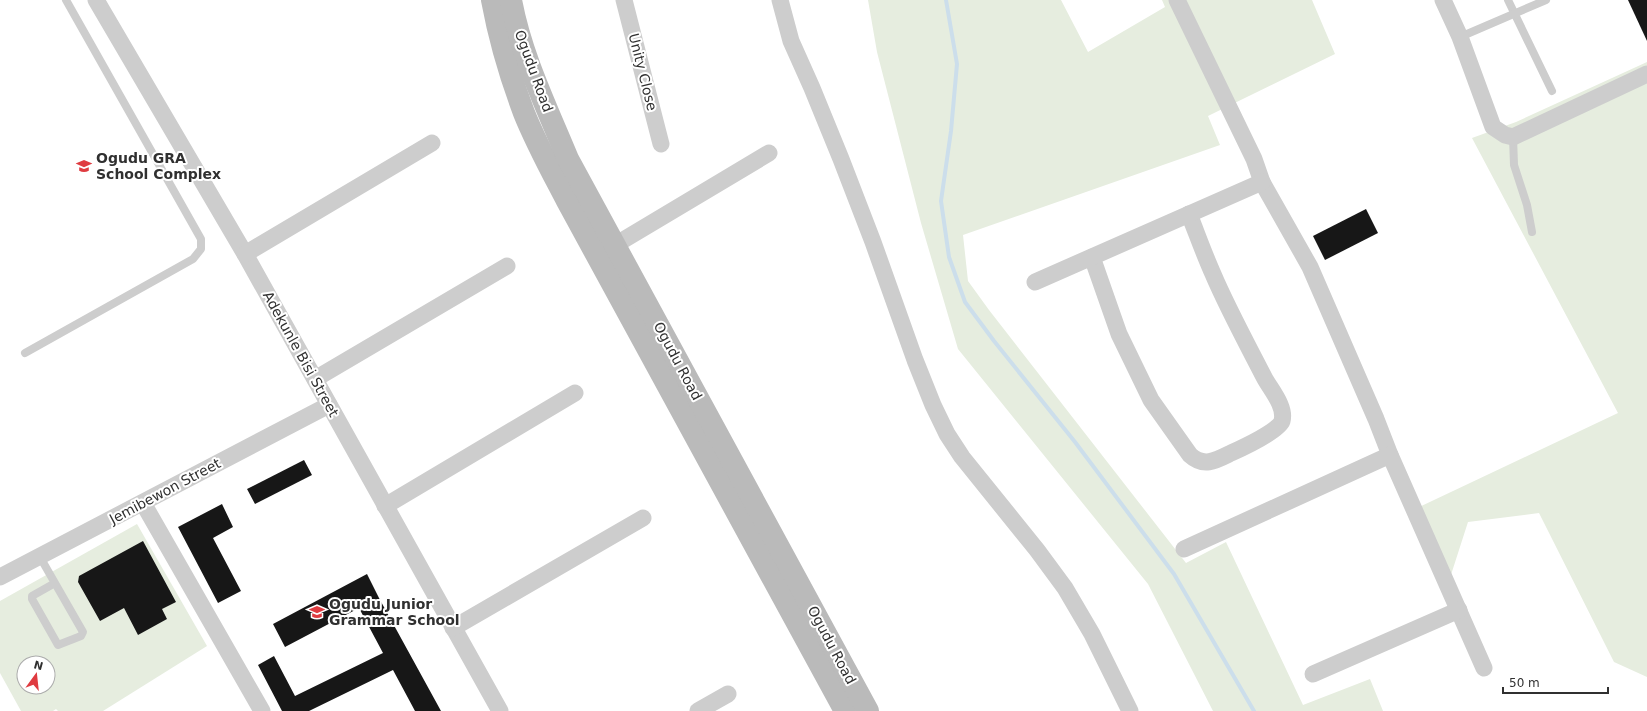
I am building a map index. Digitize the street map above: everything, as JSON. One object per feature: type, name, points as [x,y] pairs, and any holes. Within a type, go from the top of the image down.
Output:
[{"type":"main road","name":"Ogudu Road","points":[[492,0],[502,44],[524,113],[536,141],[567,201],[658,346],[868,711]]},
{"type":"main road","name":"Ogudu Road","points":[[511,0],[523,45],[538,88],[568,159],[615,245],[658,346],[845,711]]},
{"type":"street","name":"Adekunle Bisi Street","points":[[96,0],[245,254],[500,711]]},
{"type":"street","name":"Unity Close","points":[[624,0],[661,144]]},
{"type":"street","points":[[780,0],[790,41],[812,88],[874,242],[915,360],[933,406],[947,434],[962,457],[1028,539],[1065,588],[1092,634],[1130,711]]},
{"type":"street","points":[[1177,0],[1254,159],[1262,182],[1310,267],[1376,419],[1390,455],[1484,668]]},
{"type":"street","points":[[1443,0],[1460,37],[1493,127],[1505,135],[1513,137],[1647,74]]},
{"type":"street","points":[[245,254],[432,143]]},
{"type":"street","points":[[615,245],[769,152]]},
{"type":"street","points":[[1035,282],[1262,182]]},
{"type":"street","points":[[1092,257],[1119,334],[1151,400],[1195,460],[1209,462],[1229,454],[1253,443],[1279,426],[1282,422],[1283,414],[1279,402],[1264,378],[1213,275],[1189,214]]},
{"type":"street","points":[[315,379],[507,266]]},
{"type":"street","points":[[385,506],[575,393]]},
{"type":"street","name":"Jemibewon Street","points":[[0,577],[329,405]]},
{"type":"street","points":[[1184,548],[1390,455]]},
{"type":"street","points":[[143,503],[262,711]]},
{"type":"street","points":[[453,628],[643,518]]},
{"type":"street","points":[[1313,674],[1459,610]]},
{"type":"street","points":[[698,711],[728,694]]},
{"type":"lane","points":[[25,353],[193,259],[201,249],[201,239],[66,0]]},
{"type":"lane","points":[[1508,0],[1552,91]]},
{"type":"lane","points":[[1460,37],[1546,0]]},
{"type":"lane","points":[[1513,137],[1514,165],[1527,205],[1532,232]]},
{"type":"lane","points":[[40,557],[55,583],[83,632],[81,636],[58,645],[32,599],[32,596],[55,583]]},
{"type":"shaded area","points":[[868,0],[1061,0],[1088,52],[1165,7],[1162,0],[1312,0],[1335,54],[1208,116],[1220,145],[963,235],[968,281],[1186,563],[1226,542],[1303,705],[1370,679],[1383,711],[1213,711],[1148,584],[958,349],[921,223],[877,52]]},
{"type":"shaded area","points":[[1647,62],[1647,677],[1614,662],[1539,513],[1468,522],[1449,581],[1415,509],[1618,413],[1472,138],[1516,122]]},
{"type":"shaded area","points":[[137,524],[207,646],[103,711],[58,711],[56,709],[53,711],[21,711],[0,673],[0,601]]},
{"type":"building","points":[[1628,0],[1647,0],[1647,41]]},
{"type":"building","points":[[1366,209],[1378,233],[1325,260],[1313,236]]},
{"type":"building","points":[[304,460],[312,475],[255,504],[247,489]]},
{"type":"building","points":[[222,504],[233,527],[213,538],[241,591],[218,603],[178,527]]},
{"type":"building","points":[[143,541],[176,602],[162,609],[167,619],[138,635],[124,608],[100,621],[78,582],[79,576]]},
{"type":"building","points":[[367,574],[441,711],[415,711],[393,670],[309,711],[282,711],[258,665],[274,656],[295,696],[383,653],[359,608],[285,647],[273,624]]},
{"type":"waterway","points":[[946,0],[957,64],[951,131],[941,201],[949,257],[965,302],[994,341],[1075,442],[1174,574],[1254,711]]},
{"type":"place","name":"Ogudu GRA School Complex","points":[[84,166]]},
{"type":"place","name":"Ogudu Junior Grammar School","points":[[317,612]]}]
